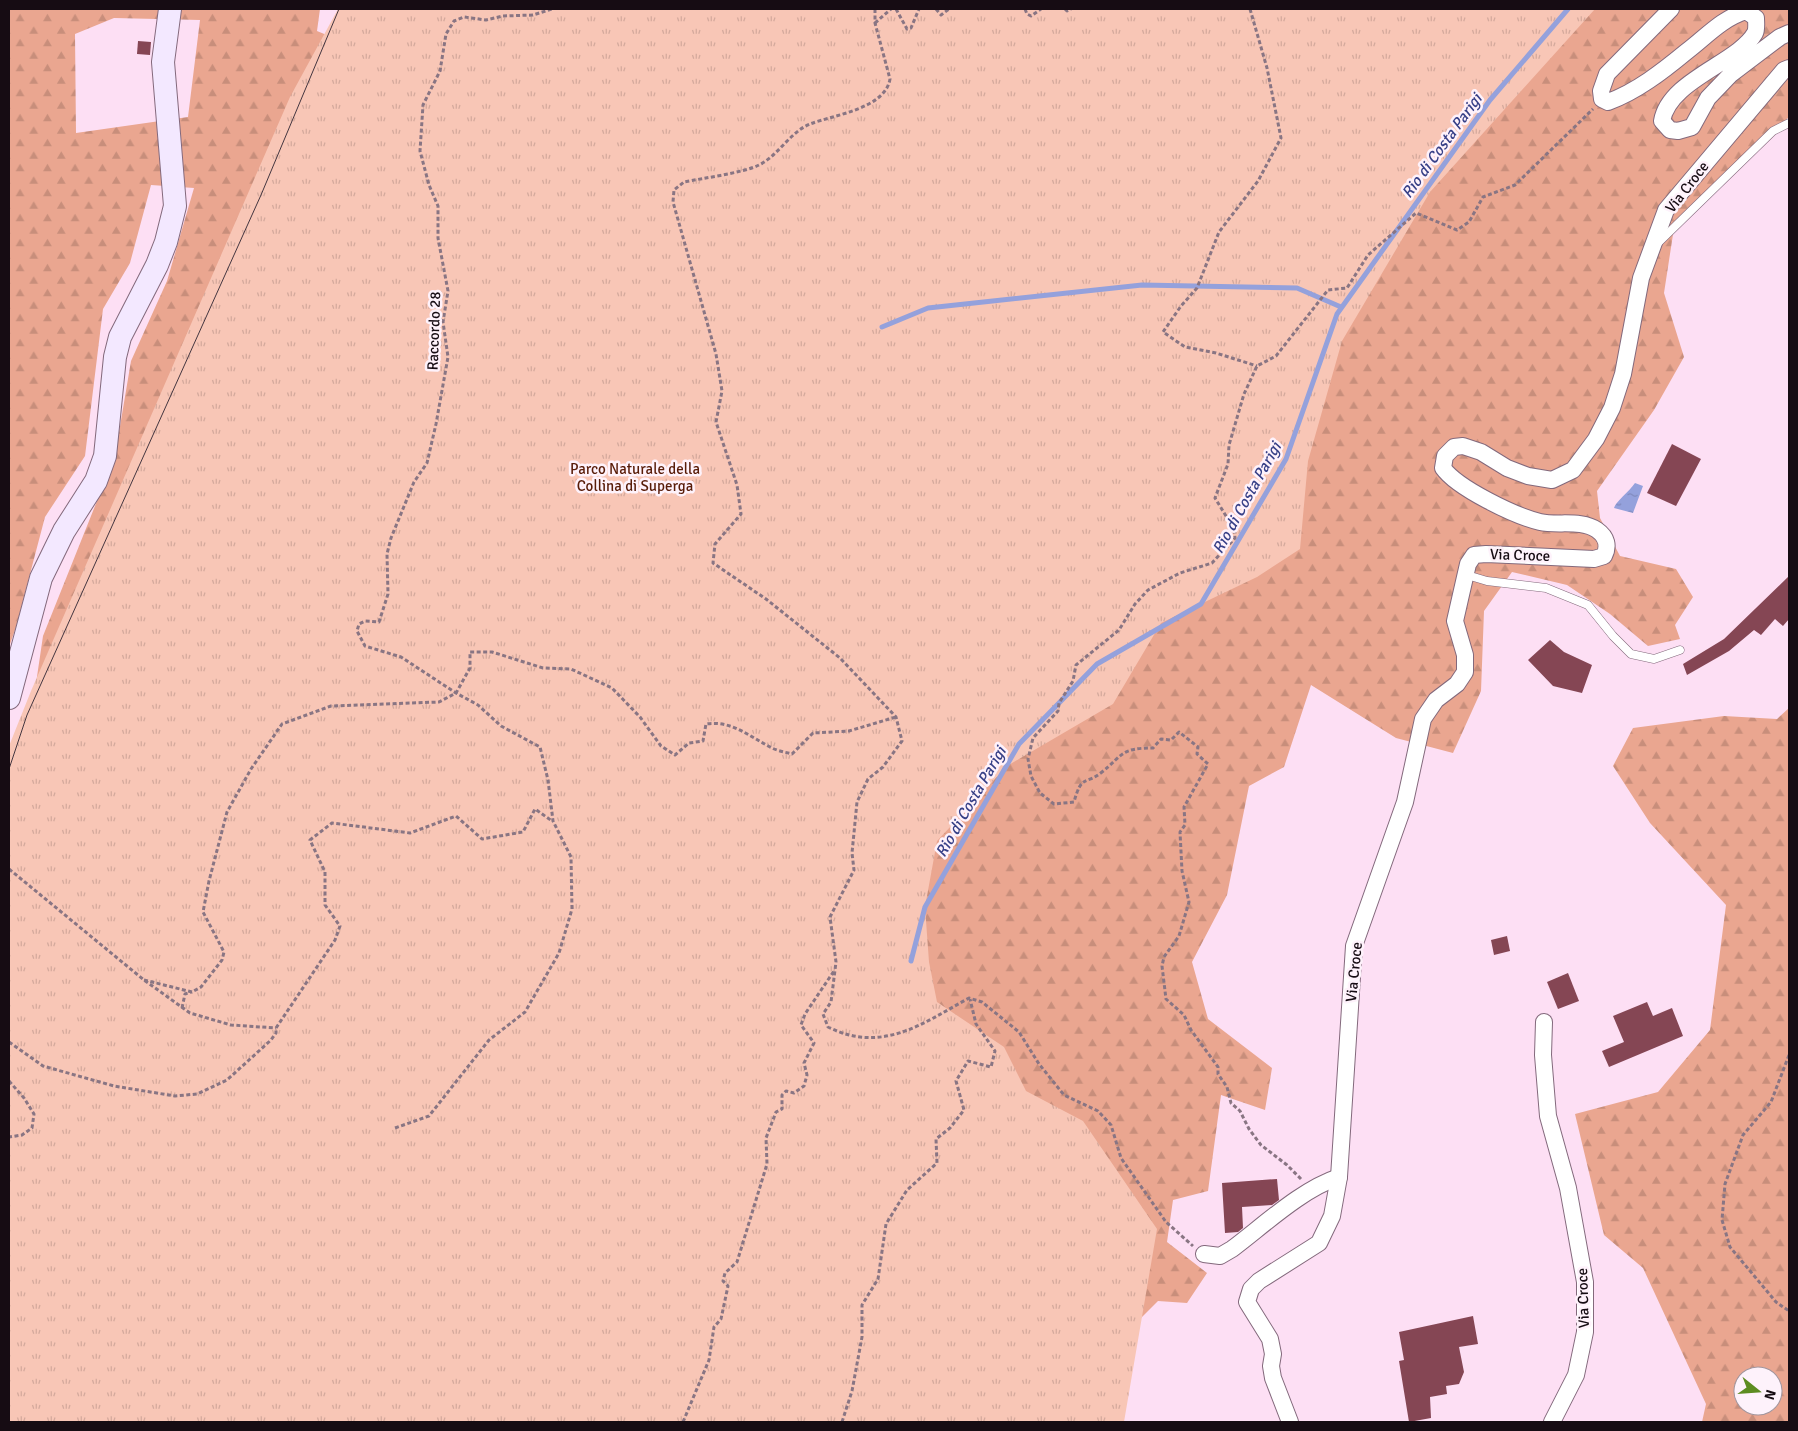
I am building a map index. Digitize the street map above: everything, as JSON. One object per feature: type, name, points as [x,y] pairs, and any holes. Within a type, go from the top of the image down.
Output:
[{"type":"street","points":[[9,698],[42,578],[64,531],[93,487],[105,456],[115,357],[120,337],[157,265],[172,223],[175,206],[164,62],[170,9]]},
{"type":"street","points":[[1672,9],[1607,74],[1601,91],[1602,99],[1608,102],[1624,96],[1685,53],[1728,16],[1746,11],[1756,18],[1756,31],[1748,42],[1682,89],[1664,114],[1662,121],[1670,130],[1678,131],[1692,128],[1708,98],[1731,74],[1780,37],[1789,33]]},
{"type":"street","name":"Via Croce","points":[[1290,1422],[1273,1378],[1271,1366],[1273,1354],[1270,1340],[1247,1302],[1248,1294],[1259,1281],[1319,1243],[1332,1216],[1339,1177],[1354,946],[1405,802],[1423,719],[1436,700],[1457,684],[1465,672],[1465,655],[1455,621],[1468,564],[1474,555],[1486,554],[1594,559],[1604,556],[1608,548],[1607,540],[1597,530],[1583,525],[1541,522],[1514,514],[1448,476],[1443,468],[1445,456],[1454,447],[1463,446],[1481,452],[1507,468],[1528,476],[1552,480],[1573,470],[1596,439],[1612,408],[1623,374],[1641,278],[1666,210],[1784,70],[1789,68]]},
{"type":"street","name":"Via Croce","points":[[1544,1022],[1548,1116],[1568,1188],[1585,1282],[1585,1332],[1576,1375],[1552,1422]]},
{"type":"street","points":[[1204,1254],[1220,1256],[1305,1194],[1327,1181],[1339,1177]]},
{"type":"lane","points":[[1652,249],[1773,131],[1789,123]]},
{"type":"lane","points":[[1467,575],[1487,581],[1546,588],[1588,605],[1613,636],[1631,654],[1654,659],[1680,650]]},
{"type":"path","name":"Raccordo 28","points":[[456,693],[402,657],[365,646],[356,631],[359,624],[365,621],[379,622],[388,594],[387,554],[391,538],[414,482],[426,463],[436,424],[448,357],[443,322],[448,292],[438,238],[438,206],[429,185],[420,151],[423,105],[440,71],[446,34],[454,21],[464,17],[486,20],[503,16],[533,15],[552,9]]},
{"type":"path","points":[[875,9],[874,23],[890,79],[888,87],[883,94],[864,106],[808,125],[760,165],[684,182],[674,190],[673,202],[716,354],[722,390],[716,422],[737,485],[741,514],[715,544],[713,563],[766,599],[840,658],[896,717],[902,741],[883,767],[868,779],[857,802],[852,852],[854,870],[830,916],[835,970],[831,1002],[823,1014],[828,1027],[847,1036],[866,1039],[894,1036],[970,998],[982,1002],[1019,1032],[1039,1064],[1064,1095],[1098,1111],[1111,1125],[1121,1158],[1166,1222],[1204,1254]]},
{"type":"path","points":[[874,23],[891,9]]},
{"type":"path","points":[[896,9],[907,29],[911,28],[919,9]]},
{"type":"path","points":[[936,9],[941,16],[949,9]]},
{"type":"path","points":[[1025,9],[1027,14],[1031,16],[1041,9]]},
{"type":"path","points":[[1065,9],[1067,11],[1071,9]]},
{"type":"path","points":[[1250,9],[1267,68],[1281,138],[1258,182],[1219,232],[1197,288],[1181,306],[1164,332],[1185,347],[1216,352],[1257,366]]},
{"type":"path","points":[[1305,1194],[1300,1177],[1287,1164],[1261,1146],[1249,1129],[1240,1111],[1231,1103],[1227,1087],[1218,1074],[1218,1067],[1191,1030],[1184,1015],[1166,999],[1162,966],[1164,957],[1179,936],[1189,902],[1182,871],[1180,832],[1185,825],[1184,807],[1208,764],[1196,754],[1198,747],[1179,732],[1171,740],[1161,739],[1153,748],[1137,748],[1122,752],[1100,774],[1086,779],[1078,787],[1074,802],[1054,804],[1040,793],[1031,776],[1028,759],[1033,738],[1058,711],[1059,703],[1073,681],[1076,665],[1119,630],[1135,604],[1148,590],[1180,573],[1212,564],[1235,538],[1234,529],[1215,498],[1228,464],[1229,445],[1244,394],[1257,366],[1276,356],[1328,290],[1347,288],[1368,255],[1416,213],[1457,230],[1469,222],[1483,197],[1515,185],[1602,99]]},
{"type":"path","points":[[182,1008],[182,999],[185,994],[201,987],[222,960],[224,952],[203,912],[226,812],[251,769],[282,724],[331,706],[439,702],[456,693],[470,668],[470,652],[492,652],[543,668],[571,669],[612,688],[640,717],[661,746],[676,755],[689,743],[703,741],[706,724],[719,722],[756,737],[773,749],[792,754],[813,733],[849,731],[896,717]]},
{"type":"path","points":[[395,1128],[429,1116],[489,1040],[525,1012],[559,953],[572,909],[571,857],[553,821],[548,780],[540,747],[501,726],[478,705],[456,693]]},
{"type":"path","points":[[9,1042],[43,1066],[114,1086],[175,1096],[197,1094],[227,1080],[272,1040],[276,1033],[276,1028],[335,940],[340,926],[325,905],[325,872],[310,840],[332,823],[410,833],[456,816],[482,839],[523,832],[535,809],[553,821]]},
{"type":"path","points":[[9,868],[144,980],[190,1013],[231,1025],[276,1028]]},
{"type":"path","points":[[683,1422],[709,1360],[714,1327],[722,1319],[728,1286],[723,1281],[725,1273],[737,1262],[767,1164],[766,1138],[776,1112],[782,1109],[782,1095],[786,1091],[794,1093],[804,1086],[807,1075],[804,1063],[814,1043],[801,1025],[805,1014],[835,970]]},
{"type":"path","points":[[144,980],[192,992]]},
{"type":"path","points":[[842,1422],[852,1391],[862,1337],[862,1305],[878,1280],[886,1224],[907,1190],[937,1163],[936,1139],[950,1128],[964,1110],[956,1082],[968,1061],[991,1067],[995,1051],[976,1024],[970,998]]},
{"type":"path","points":[[1789,1055],[1771,1102],[1743,1135],[1726,1184],[1722,1220],[1730,1247],[1776,1302],[1789,1311]]},
{"type":"path","points":[[9,1081],[24,1098],[34,1114],[32,1128],[22,1135],[9,1137]]},
{"type":"green space","name":"Parco Naturale della Collina di Superga","points":[[9,9],[320,9],[317,31],[358,48],[389,9],[1789,9],[1789,117],[1742,158],[1674,228],[1664,293],[1684,357],[1654,410],[1597,491],[1600,518],[1620,556],[1676,569],[1693,597],[1675,625],[1680,639],[1648,646],[1610,614],[1567,585],[1512,572],[1484,611],[1481,691],[1453,753],[1396,738],[1311,685],[1284,767],[1249,786],[1227,895],[1192,962],[1208,1019],[1272,1068],[1265,1110],[1221,1095],[1208,1191],[1173,1200],[1167,1242],[1207,1273],[1187,1303],[1158,1301],[1114,1345],[9,1422],[21,785],[43,636],[115,456],[131,361],[167,281],[194,188],[151,185],[130,263],[103,309],[85,456],[45,517],[9,647]],"holes":[[[114,18],[200,20],[188,117],[76,133],[75,34]]]},
{"type":"green space","name":"Parco Naturale della Collina di Superga","points":[[338,9],[1595,9],[1430,192],[1342,341],[1308,461],[1300,549],[1257,577],[1161,623],[1113,704],[1007,766],[937,841],[925,907],[929,962],[937,1002],[1004,1047],[1026,1091],[1083,1121],[1157,1229],[1124,1422],[9,1422],[9,746],[31,691],[290,97]]},
{"type":"green space","points":[[1789,708],[1789,1422],[1702,1422],[1706,1404],[1643,1268],[1604,1235],[1575,1114],[1658,1092],[1710,1030],[1726,905],[1650,823],[1613,766],[1633,728],[1724,716],[1777,719]]},
{"type":"water","points":[[1635,483],[1643,486],[1633,513],[1614,508],[1617,502]]},
{"type":"building","points":[[138,41],[151,42],[150,55],[137,54]]},
{"type":"building","points":[[1672,444],[1701,459],[1676,506],[1647,493]]},
{"type":"building","points":[[1789,576],[1789,619],[1783,626],[1775,619],[1761,635],[1754,630],[1729,651],[1687,675],[1683,664],[1724,639]]},
{"type":"building","points":[[1550,640],[1564,652],[1592,665],[1582,693],[1553,686],[1528,660]]},
{"type":"building","points":[[1507,936],[1510,951],[1494,955],[1491,940]]},
{"type":"building","points":[[1568,973],[1579,1001],[1558,1009],[1547,982]]},
{"type":"building","points":[[1647,1002],[1653,1016],[1672,1008],[1683,1036],[1609,1067],[1602,1051],[1624,1042],[1613,1016]]},
{"type":"building","points":[[1277,1179],[1279,1200],[1272,1205],[1242,1207],[1243,1228],[1238,1232],[1225,1233],[1222,1183]]},
{"type":"building","points":[[1473,1316],[1478,1344],[1459,1347],[1464,1372],[1459,1384],[1446,1386],[1447,1394],[1430,1397],[1431,1418],[1409,1422],[1399,1361],[1404,1360],[1399,1332]]},
{"type":"waterway","name":"Rio di Costa Parigi","points":[[911,961],[925,907],[1019,744],[1097,664],[1201,604],[1286,459],[1337,314],[1490,100],[1568,9]]},
{"type":"waterway","points":[[882,327],[928,308],[1142,285],[1297,288],[1341,307]]},
{"type":"tram line","points":[[9,769],[27,715],[261,195],[339,9]]}]
